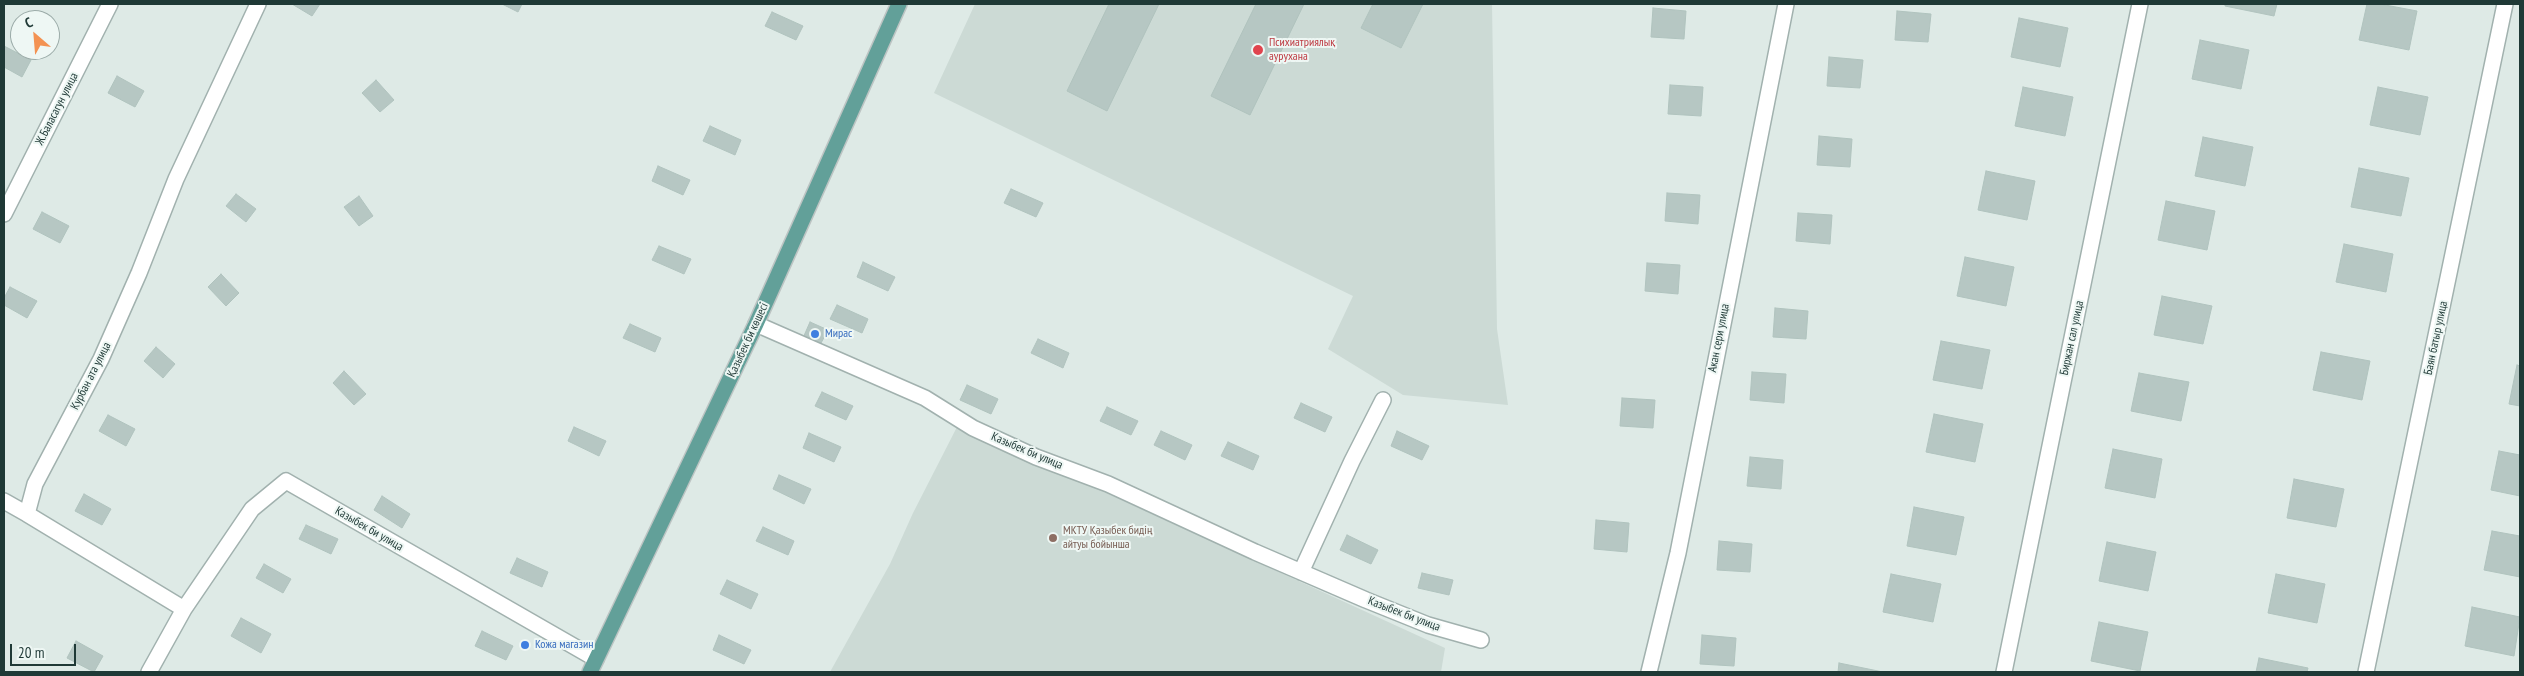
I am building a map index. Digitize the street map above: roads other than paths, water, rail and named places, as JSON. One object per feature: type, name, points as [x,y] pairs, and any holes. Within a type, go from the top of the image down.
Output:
[{"type":"main road","name":"Қазыбек би көшесі","points":[[593,666],[756,324],[899,4]]},
{"type":"street","name":"Ж.Баласагун улица","points":[[4,214],[110,4]]},
{"type":"street","name":"Курбан ата улица","points":[[27,514],[36,484],[101,359],[139,273],[176,179],[258,4]]},
{"type":"street","name":"Акан сери улица","points":[[1649,672],[1678,553],[1786,4]]},
{"type":"street","name":"Биржан сал улица","points":[[2004,672],[2140,4]]},
{"type":"street","name":"Баян батыр улица","points":[[2366,672],[2505,4]]},
{"type":"street","name":"Казыбек би улица","points":[[756,324],[925,398],[973,428],[1036,457],[1108,484],[1301,572],[1428,625],[1481,640]]},
{"type":"street","points":[[1301,572],[1383,400]]},
{"type":"street","name":"Казыбек би улица","points":[[184,609],[252,509],[286,481],[593,666]]},
{"type":"street","points":[[4,501],[184,609],[149,672]]},
{"type":"place","name":"Психиатриялық аурухана","points":[[1258,50]]},
{"type":"place","name":"Мирас","points":[[815,334]]},
{"type":"place","name":"МКТУ Қазыбек бидің айтуы бойынша","points":[[1053,538]]},
{"type":"place","name":"Кожа магазин","points":[[525,645]]}]
